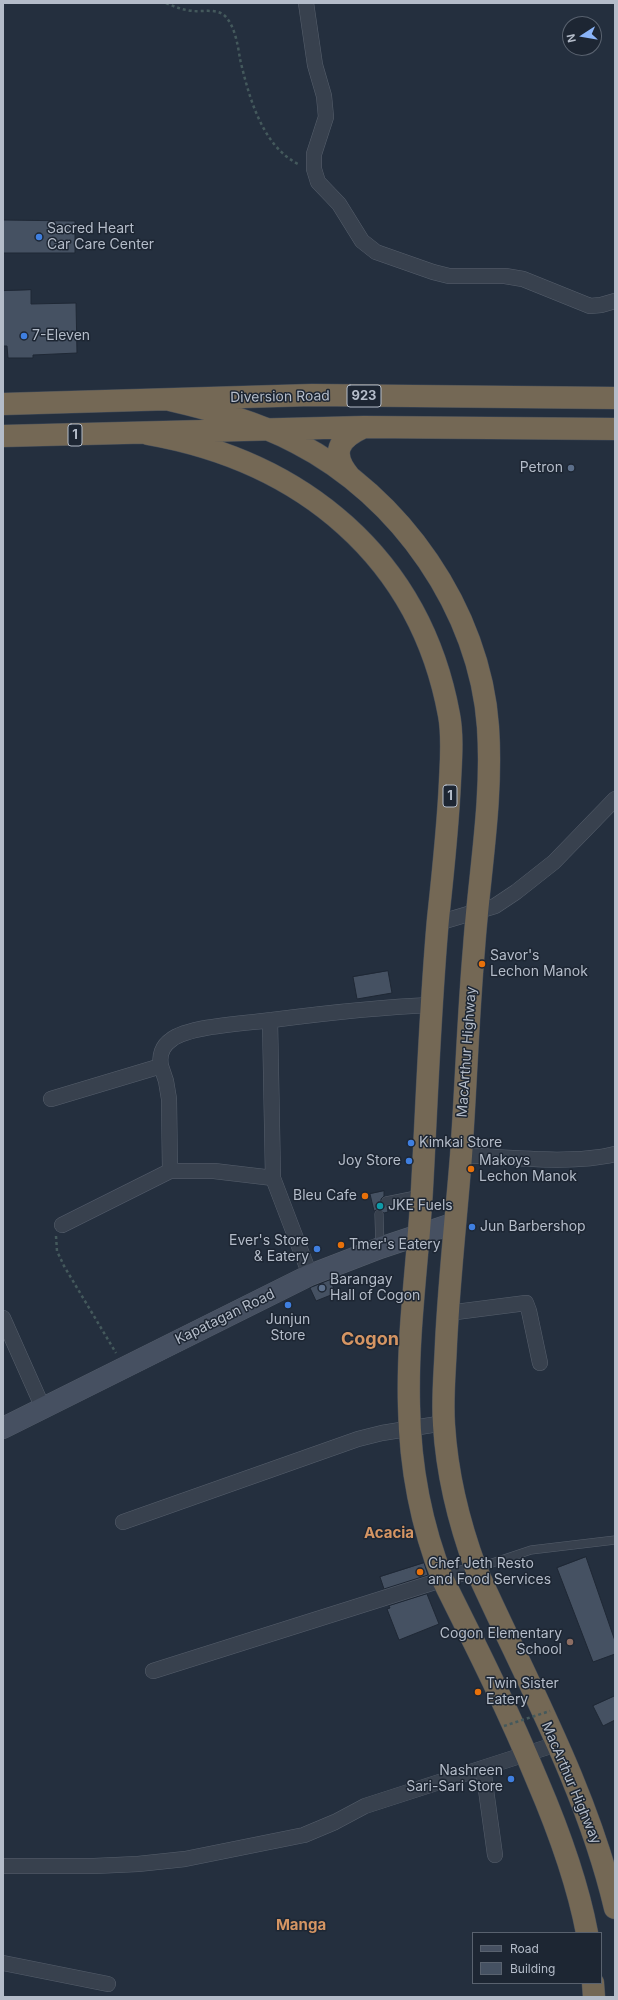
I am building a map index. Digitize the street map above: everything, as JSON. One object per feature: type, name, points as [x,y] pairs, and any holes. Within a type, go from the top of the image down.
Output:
[{"type":"highway","name":"Diversion Road","points":[[3,404],[312,395],[615,398]]},
{"type":"highway","name":"MacArthur Highway","points":[[170,400],[215,410],[269,430],[310,450],[351,478],[393,517],[426,559],[457,610],[477,666],[485,697],[488,728],[488,771],[485,838],[477,913],[461,1155],[448,1313],[444,1423],[457,1507],[476,1569],[557,1744],[595,1835],[615,1908]]},
{"type":"highway","name":"923","points":[[148,434],[364,427],[615,429]]},
{"type":"highway","points":[[351,478],[341,464],[338,451],[344,440],[364,427]]},
{"type":"highway","name":"1","points":[[3,436],[148,434],[177,439],[221,452],[245,461],[292,484],[316,500],[348,526],[370,549],[403,595],[421,625],[433,653],[450,718],[450,802],[438,923],[432,1005],[422,1193],[410,1365],[410,1428],[412,1454],[422,1512],[432,1551],[442,1580],[526,1755],[567,1859],[586,1932]]},
{"type":"highway","points":[[593,1984],[594,1997]]},
{"type":"main road","name":"Kapatagan Road","points":[[3,1428],[310,1275],[380,1248],[455,1223]]},
{"type":"street","points":[[306,3],[315,64],[324,96],[326,117],[314,154],[314,170],[318,182],[347,215],[362,241],[376,252],[449,276],[505,276],[523,279],[590,306],[602,306],[615,301]]},
{"type":"street","points":[[438,923],[477,913],[495,906],[511,896],[554,862],[615,799]]},
{"type":"street","points":[[170,1171],[169,1099],[160,1057],[165,1045],[172,1039],[206,1029],[270,1020],[378,1007],[432,1005]]},
{"type":"street","points":[[270,1020],[273,1178],[310,1275]]},
{"type":"street","points":[[51,1099],[161,1066]]},
{"type":"street","points":[[461,1155],[567,1159],[603,1157],[615,1154]]},
{"type":"street","points":[[62,1225],[170,1171],[214,1171],[273,1178]]},
{"type":"street","points":[[448,1313],[526,1303],[529,1310],[540,1363]]},
{"type":"street","points":[[4,1326],[43,1408]]},
{"type":"street","points":[[123,1522],[358,1439],[410,1428],[444,1423]]},
{"type":"street","points":[[153,1671],[476,1569]]},
{"type":"street","points":[[3,1866],[94,1866],[138,1864],[184,1859],[230,1851],[304,1835],[335,1822],[365,1806],[557,1744]]},
{"type":"street","points":[[483,1768],[495,1855]]},
{"type":"street","points":[[3,1963],[108,1984]]},
{"type":"lane","points":[[386,1201],[422,1193]]},
{"type":"lane","points":[[380,1214],[380,1248]]},
{"type":"lane","points":[[476,1569],[532,1550],[615,1540]]},
{"type":"path","points":[[166,3],[177,8],[192,11],[216,12],[225,16],[232,28],[251,99],[263,128],[276,147],[287,158],[299,165],[314,170]]},
{"type":"path","points":[[62,1225],[57,1231],[55,1237],[57,1251],[124,1367]]},
{"type":"path","points":[[504,1726],[550,1710]]},
{"type":"building","name":"Sacred Heart Car Care Center","points":[[3,220],[75,221],[75,253],[3,253]]},
{"type":"building","points":[[31,290],[31,304],[76,303],[77,353],[33,355],[33,358],[8,358],[7,346],[3,346],[3,291]]},
{"type":"building","points":[[388,971],[392,993],[357,999],[353,977]]},
{"type":"building","name":"JKE Fuels","points":[[384,1191],[384,1196],[381,1199],[381,1202],[387,1206],[388,1212],[384,1213],[379,1209],[374,1211],[370,1194]]},
{"type":"building","name":"Barangay Hall of Cogon","points":[[330,1280],[336,1293],[316,1301],[310,1288]]},
{"type":"building","points":[[586,1557],[615,1641],[615,1654],[593,1662],[557,1568]]},
{"type":"building","points":[[424,1563],[428,1575],[384,1589],[380,1577]]},
{"type":"building","points":[[427,1594],[439,1624],[399,1640],[387,1609],[390,1608],[389,1606]]},
{"type":"building","points":[[615,1696],[615,1720],[603,1726],[593,1706]]},
{"type":"place","name":"Sacred Heart Car Care Center","points":[[39,237]]},
{"type":"place","name":"7-Eleven","points":[[24,336]]},
{"type":"place","name":"Petron","points":[[571,468]]},
{"type":"place","name":"Savor's Lechon Manok","points":[[482,964]]},
{"type":"place","name":"Kimkai Store","points":[[411,1143]]},
{"type":"place","name":"Joy Store","points":[[409,1161]]},
{"type":"place","name":"Makoys Lechon Manok","points":[[471,1169]]},
{"type":"place","name":"Bleu Cafe","points":[[365,1196]]},
{"type":"place","name":"JKE Fuels","points":[[380,1206]]},
{"type":"place","name":"Jun Barbershop","points":[[472,1227]]},
{"type":"place","name":"Tmer's Eatery","points":[[341,1245]]},
{"type":"place","name":"Ever's Store & Eatery","points":[[317,1249]]},
{"type":"place","name":"Barangay Hall of Cogon","points":[[322,1288]]},
{"type":"place","name":"Junjun Store","points":[[288,1305]]},
{"type":"place","name":"Chef Jeth Resto and Food Services","points":[[420,1572]]},
{"type":"place","name":"Cogon Elementary School","points":[[570,1642]]},
{"type":"place","name":"Twin Sister Eatery","points":[[478,1692]]},
{"type":"place","name":"Nashreen Sari-Sari Store","points":[[511,1779]]},
{"type":"district","name":"Cogon","points":[[370,1340]]},
{"type":"district","name":"Acacia","points":[[389,1533]]},
{"type":"district","name":"Manga","points":[[301,1925]]}]
